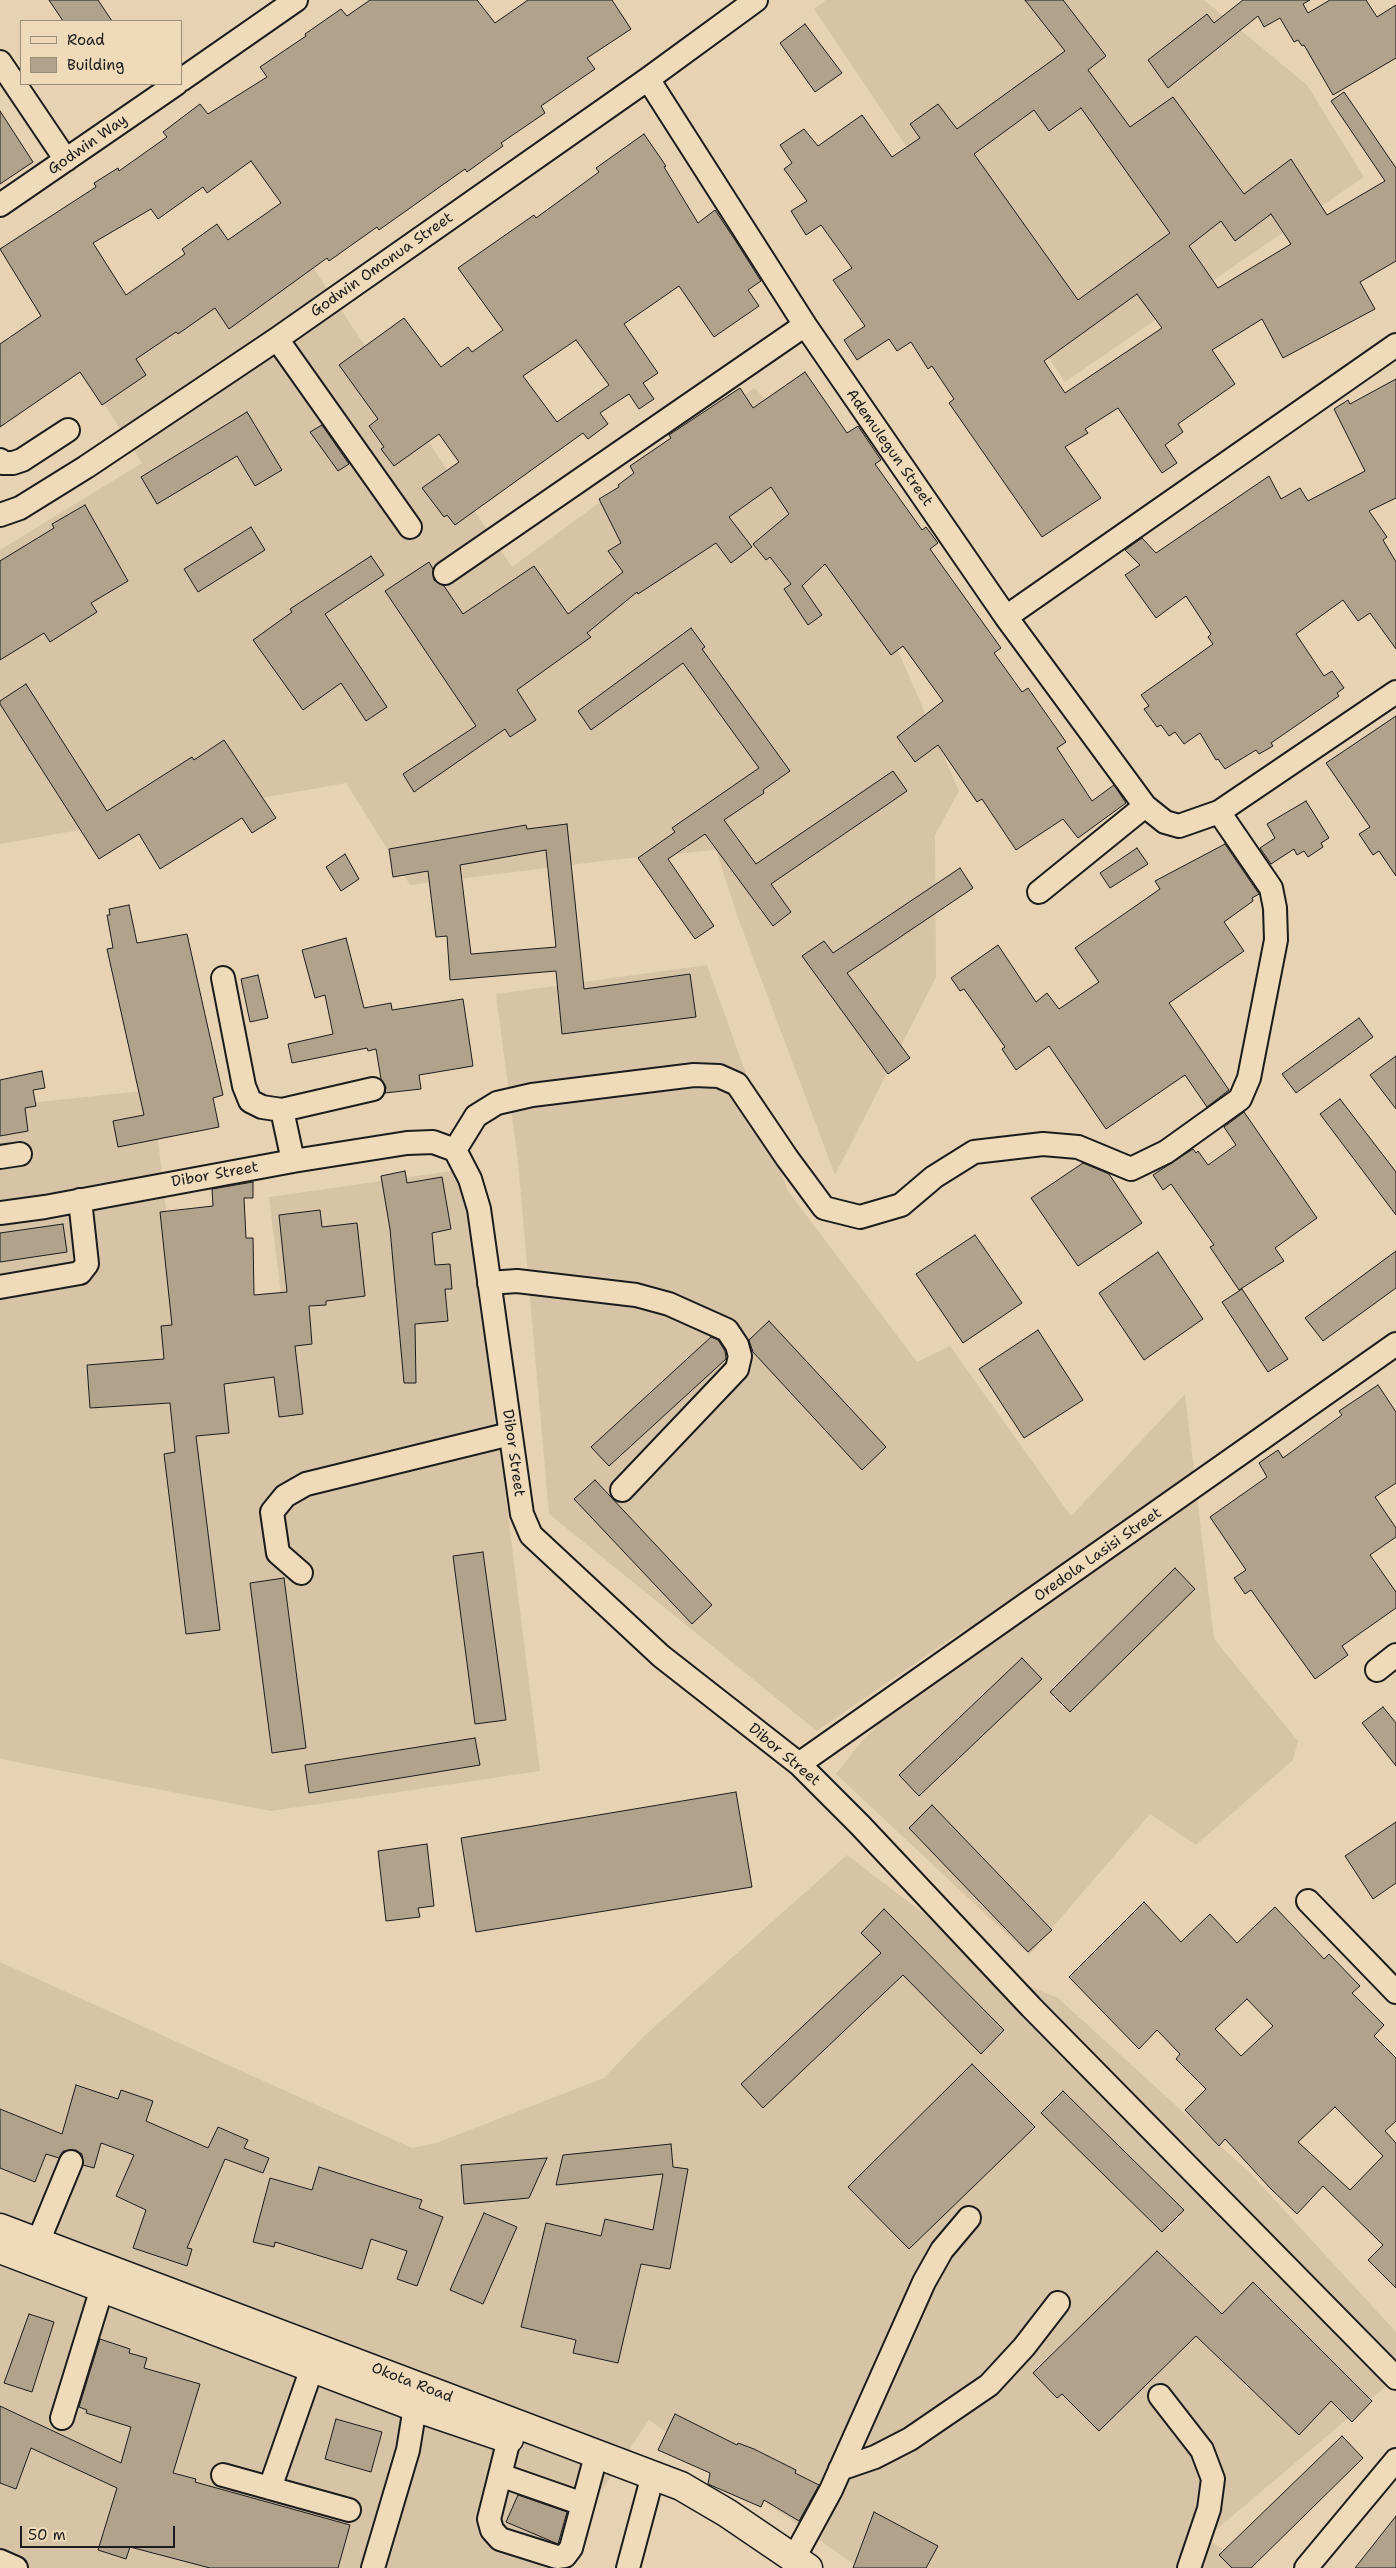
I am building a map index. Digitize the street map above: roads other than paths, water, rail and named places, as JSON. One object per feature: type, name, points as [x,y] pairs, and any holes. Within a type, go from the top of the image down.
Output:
[{"type":"main road","name":"Okota Road","points":[[12,2246],[102,2288],[312,2368],[509,2439],[650,2486],[692,2504],[796,2564]]},
{"type":"main road","name":"Okota Road","points":[[12,2246],[681,2486],[727,2512],[796,2564]]},
{"type":"street","points":[[182,79],[296,0]]},
{"type":"street","name":"Godwin Omonua Street","points":[[0,516],[20,508],[86,467],[276,339],[648,79],[756,0]]},
{"type":"street","points":[[0,62],[66,160]]},
{"type":"street","name":"Ademulegun Street","points":[[648,79],[805,325],[1006,617],[1145,806],[1165,822],[1179,826],[1219,812],[1396,692]]},
{"type":"street","name":"Godwin Way","points":[[0,205],[175,85]]},
{"type":"street","points":[[445,573],[805,325]]},
{"type":"street","points":[[276,339],[410,528]]},
{"type":"street","points":[[1006,617],[1396,345]]},
{"type":"street","points":[[0,460],[2,463],[13,464],[68,430]]},
{"type":"street","points":[[1039,892],[1145,806]]},
{"type":"street","points":[[456,1150],[476,1116],[497,1103],[532,1095],[694,1075],[719,1076],[737,1084],[787,1158],[824,1208],[860,1216],[900,1205],[934,1177],[974,1152],[1043,1144],[1078,1147],[1131,1169],[1166,1152],[1240,1099],[1249,1078],[1276,940],[1275,908],[1271,888],[1219,812]]},
{"type":"street","points":[[223,978],[244,1086],[250,1101],[262,1107],[282,1110],[373,1089]]},
{"type":"street","points":[[282,1110],[293,1161]]},
{"type":"street","name":"Dibor Street","points":[[0,1213],[293,1161],[407,1143],[433,1142],[456,1150],[470,1179],[479,1209],[522,1514],[531,1535],[661,1656],[799,1764],[860,1825],[1031,2007],[1396,2378]]},
{"type":"street","points":[[0,1287],[80,1273],[87,1264],[80,1200]]},
{"type":"street","points":[[489,1283],[517,1281],[636,1295],[669,1304],[727,1330],[737,1345],[740,1356],[737,1369],[622,1490]]},
{"type":"street","name":"Oredola Lasisi Street","points":[[799,1764],[1396,1344]]},
{"type":"street","points":[[301,1573],[278,1553],[272,1512],[285,1496],[306,1484],[510,1434]]},
{"type":"street","points":[[1377,1670],[1396,1656]]},
{"type":"street","points":[[1308,1901],[1396,1992]]},
{"type":"street","points":[[12,2246],[71,2162]]},
{"type":"street","points":[[796,2564],[924,2282],[942,2250],[969,2218]]},
{"type":"street","points":[[62,2418],[102,2288]]},
{"type":"street","points":[[840,2470],[875,2458],[910,2439],[989,2385],[1024,2347],[1058,2302]]},
{"type":"street","points":[[270,2488],[312,2368]]},
{"type":"street","points":[[1160,2396],[1202,2450],[1213,2479],[1209,2509],[1188,2568]]},
{"type":"street","points":[[373,2568],[408,2450],[415,2406]]},
{"type":"street","points":[[509,2439],[489,2519],[492,2530],[500,2539],[557,2557],[565,2556],[571,2548],[593,2467]]},
{"type":"street","points":[[1306,2568],[1396,2460]]},
{"type":"street","points":[[223,2475],[349,2510]]},
{"type":"street","points":[[500,2475],[583,2504]]},
{"type":"street","points":[[628,2568],[650,2486]]},
{"type":"street","points":[[0,2561],[16,2568]]}]
